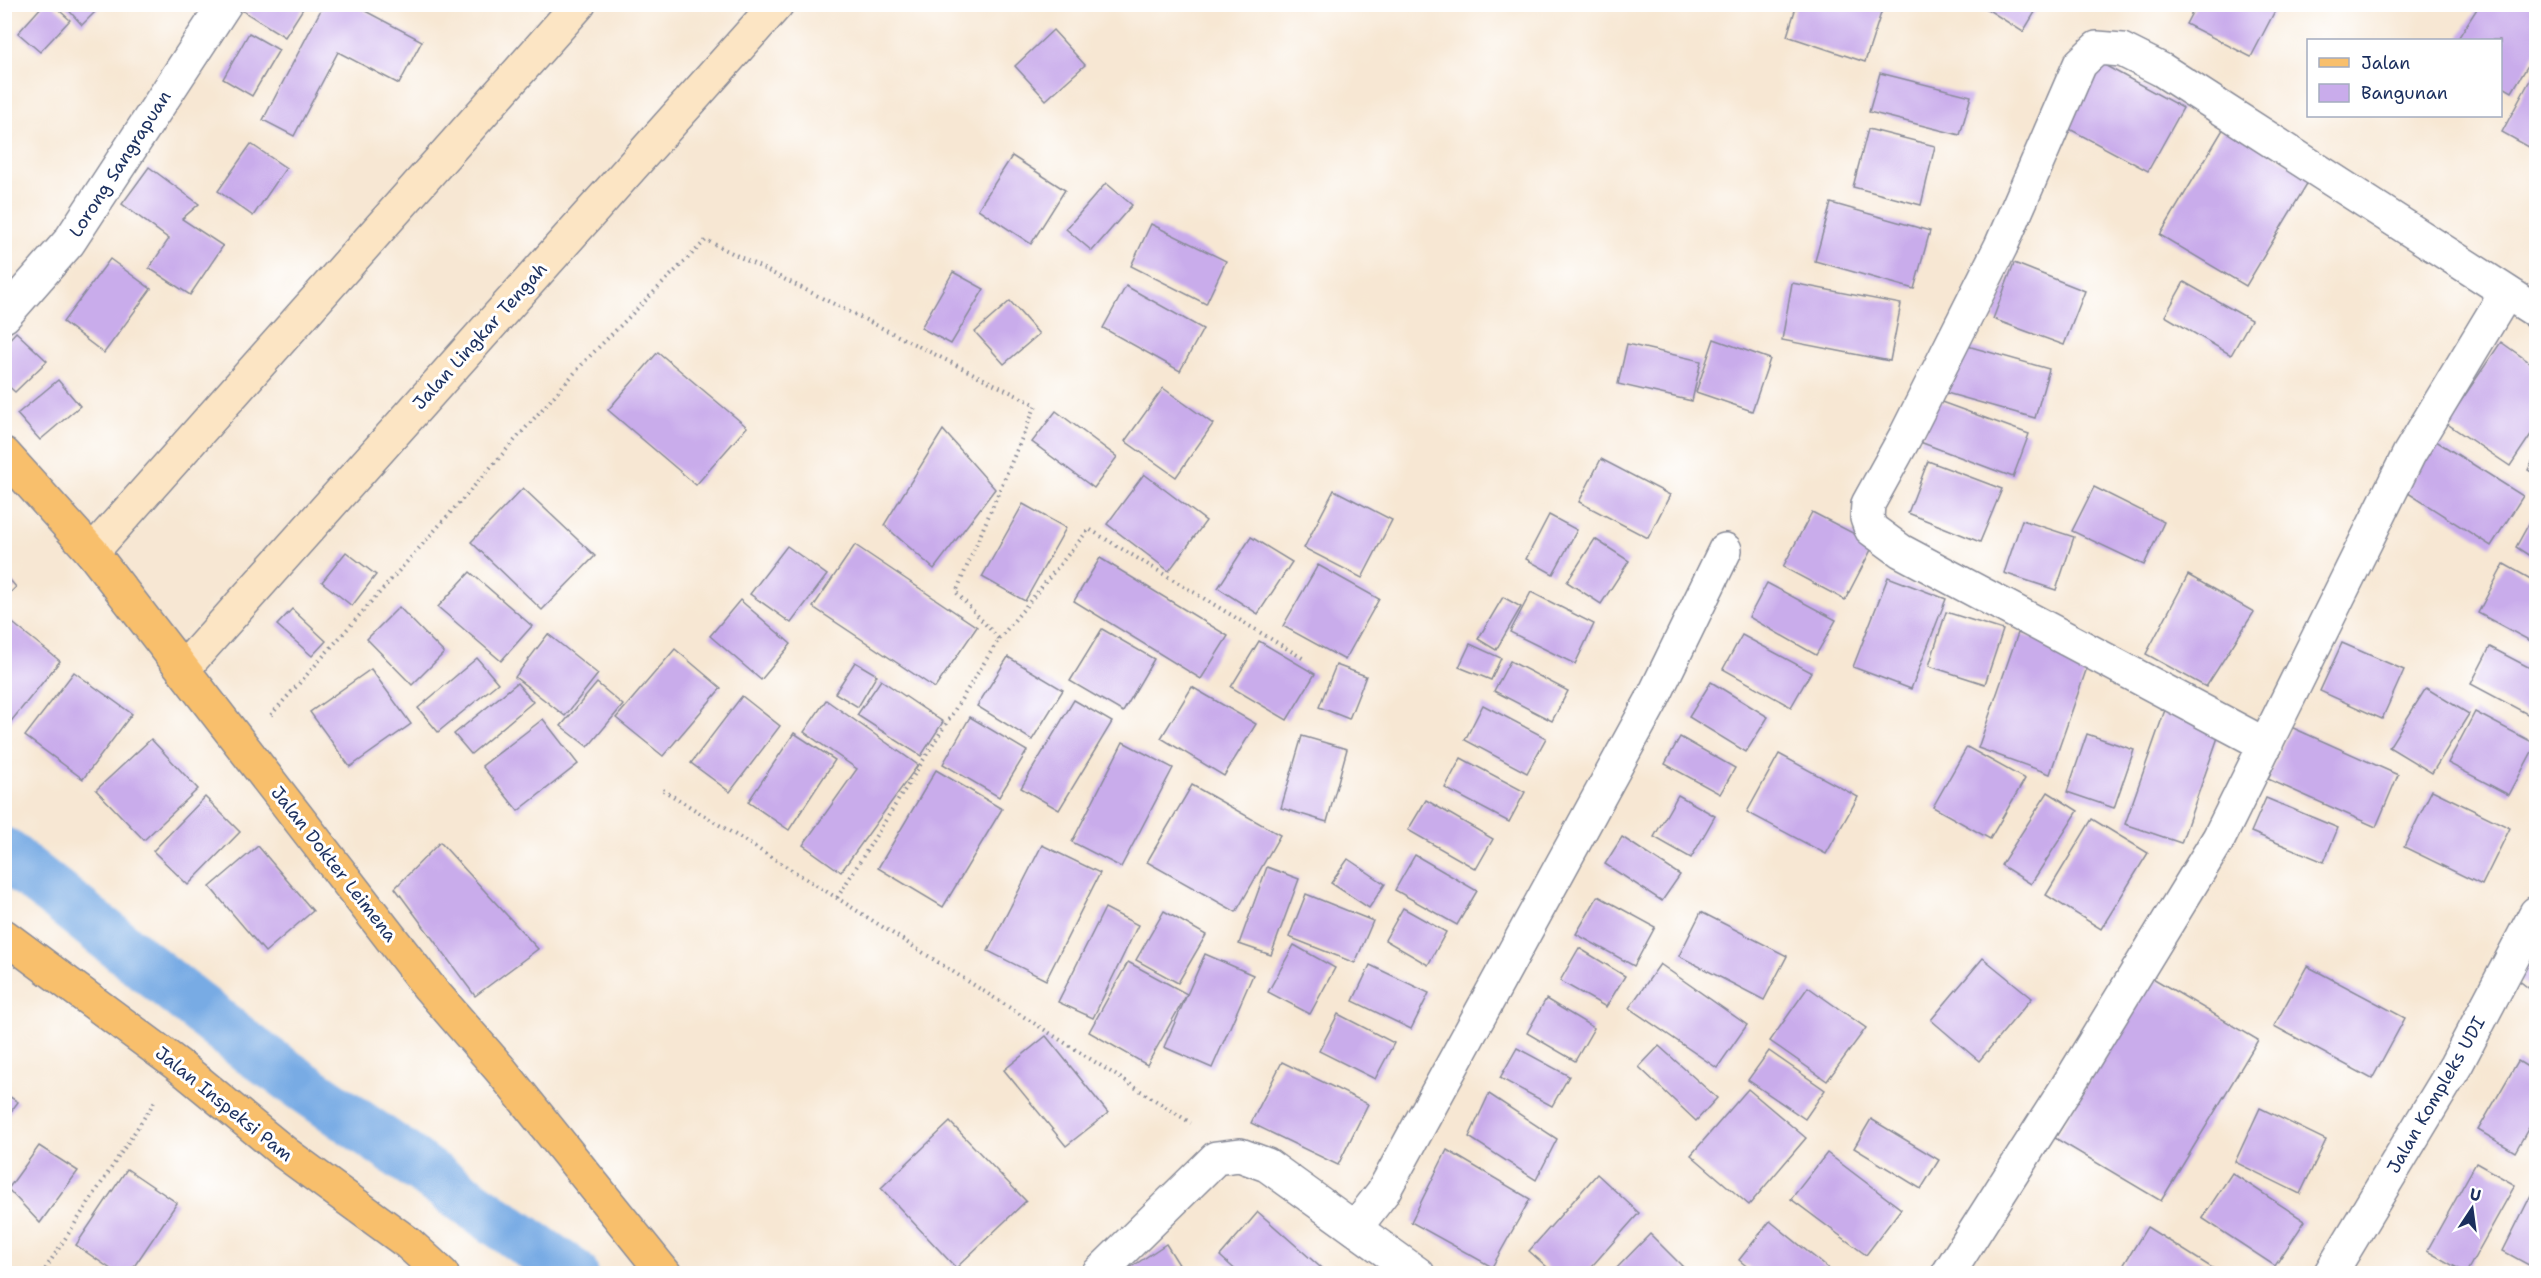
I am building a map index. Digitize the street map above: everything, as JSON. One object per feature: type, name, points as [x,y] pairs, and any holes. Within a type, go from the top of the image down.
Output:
[{"type":"main road","points":[[92,552],[579,4]]},
{"type":"main road","name":"Jalan Lingkar Tengah","points":[[184,668],[777,4]]},
{"type":"main road","name":"Jalan Dokter Leimena","points":[[4,454],[92,552],[428,986],[500,1069],[664,1274]]},
{"type":"main road","name":"Jalan Inspeksi Pam","points":[[4,936],[178,1065],[285,1153],[408,1243],[442,1274]]},
{"type":"street","name":"Lorong Sangrapuan","points":[[4,316],[69,242],[225,4]]},
{"type":"street","points":[[2266,745],[1901,550],[1871,529],[1867,518],[1868,504],[1905,437],[2001,246],[2080,64],[2097,48],[2122,50],[2162,69],[2536,311]]},
{"type":"street","points":[[1948,1274],[2067,1087],[2219,838],[2409,454],[2506,293]]},
{"type":"street","points":[[1355,1228],[1383,1192],[1646,711],[1703,599],[1725,550]]},
{"type":"street","name":"Jalan Kompleks UDI","points":[[2330,1274],[2456,1065],[2536,913]]},
{"type":"street","points":[[1098,1274],[1216,1158],[1240,1155],[1267,1165],[1418,1274]]},
{"type":"path","points":[[243,747],[586,360],[706,240],[1036,405],[956,592],[999,639]]},
{"type":"path","points":[[837,898],[999,639],[1089,529],[1304,659]]},
{"type":"path","points":[[663,790],[1240,1155]]},
{"type":"path","points":[[42,1274],[178,1065]]},
{"type":"building","points":[[44,4],[52,4],[70,20],[40,52],[18,33]]},
{"type":"building","points":[[63,4],[103,4],[82,25]]},
{"type":"building","points":[[240,4],[306,4],[285,37],[238,8]]},
{"type":"building","points":[[324,4],[352,4],[422,41],[399,84],[338,52],[294,136],[263,120]]},
{"type":"building","points":[[1797,4],[1884,4],[1865,62],[1787,36]]},
{"type":"building","points":[[1979,4],[2040,4],[2023,32]]},
{"type":"building","points":[[2480,4],[2526,4],[2536,11],[2536,52],[2512,92],[2502,86],[2502,39],[2458,39]]},
{"type":"building","points":[[2196,5],[2278,5],[2251,57],[2186,24]]},
{"type":"building","points":[[1053,30],[1085,65],[1046,100],[1015,66]]},
{"type":"building","points":[[249,33],[279,50],[252,96],[223,79]]},
{"type":"building","points":[[2097,61],[2183,108],[2148,171],[2062,125]]},
{"type":"building","points":[[2536,69],[2536,151],[2502,132]]},
{"type":"building","points":[[1880,73],[1971,96],[1960,135],[1869,112]]},
{"type":"building","points":[[2225,126],[2311,177],[2246,286],[2160,235]]},
{"type":"building","points":[[1868,129],[1935,146],[1921,205],[1853,187]]},
{"type":"building","points":[[251,144],[286,168],[253,216],[218,191]]},
{"type":"building","points":[[1012,156],[1065,190],[1031,244],[978,209]]},
{"type":"building","points":[[149,167],[199,204],[182,219],[223,246],[190,295],[149,268],[169,239],[122,204]]},
{"type":"building","points":[[1106,183],[1132,205],[1092,251],[1066,229]]},
{"type":"building","points":[[1831,203],[1930,231],[1914,289],[1815,261]]},
{"type":"building","points":[[1151,224],[1226,261],[1206,304],[1131,266]]},
{"type":"building","points":[[110,259],[151,289],[104,353],[63,322]]},
{"type":"building","points":[[2014,263],[2085,291],[2064,345],[1993,319]]},
{"type":"building","points":[[953,272],[984,289],[951,344],[921,328]]},
{"type":"building","points":[[2184,282],[2251,320],[2231,355],[2165,316]]},
{"type":"building","points":[[1792,283],[1901,304],[1890,361],[1782,340]]},
{"type":"building","points":[[1126,286],[1203,329],[1180,371],[1103,328]]},
{"type":"building","points":[[1010,301],[1039,334],[1004,364],[975,332]]},
{"type":"building","points":[[16,332],[47,361],[15,392],[4,382],[4,345]]},
{"type":"building","points":[[1714,339],[1770,359],[1752,411],[1696,392]]},
{"type":"building","points":[[2501,342],[2536,367],[2536,427],[2510,466],[2446,423]]},
{"type":"building","points":[[1957,343],[2049,369],[2035,418],[1943,392]]},
{"type":"building","points":[[1627,344],[1701,361],[1692,401],[1618,384]]},
{"type":"building","points":[[658,352],[747,427],[696,485],[608,410]]},
{"type":"building","points":[[58,380],[80,406],[40,440],[17,414]]},
{"type":"building","points":[[1163,388],[1213,424],[1176,477],[1125,441]]},
{"type":"building","points":[[1936,400],[2029,434],[2013,477],[1920,442]]},
{"type":"building","points":[[1056,411],[1117,457],[1094,488],[1032,442]]},
{"type":"building","points":[[943,430],[995,489],[934,569],[884,525]]},
{"type":"building","points":[[2436,441],[2523,496],[2491,546],[2405,491]]},
{"type":"building","points":[[2536,454],[2536,475],[2528,470]]},
{"type":"building","points":[[1601,459],[1670,495],[1648,538],[1579,502]]},
{"type":"building","points":[[1928,461],[2002,489],[1980,542],[1908,513]]},
{"type":"building","points":[[1144,474],[1206,521],[1169,571],[1107,524]]},
{"type":"building","points":[[2094,487],[2164,522],[2144,565],[2072,531]]},
{"type":"building","points":[[523,488],[595,556],[542,610],[471,542]]},
{"type":"building","points":[[1334,490],[1392,520],[1362,578],[1304,548]]},
{"type":"building","points":[[1023,504],[1066,528],[1025,601],[982,577]]},
{"type":"building","points":[[2536,511],[2536,560],[2516,547]]},
{"type":"building","points":[[1812,512],[1874,544],[1845,600],[1783,567]]},
{"type":"building","points":[[1549,515],[1577,530],[1553,574],[1526,559]]},
{"type":"building","points":[[2022,520],[2074,537],[2056,590],[2004,573]]},
{"type":"building","points":[[1251,537],[1292,562],[1258,614],[1218,588]]},
{"type":"building","points":[[1595,539],[1629,561],[1601,604],[1567,582]]},
{"type":"building","points":[[855,545],[977,627],[935,688],[813,607]]},
{"type":"building","points":[[787,546],[827,575],[791,623],[750,594]]},
{"type":"building","points":[[346,552],[376,575],[352,606],[322,582]]},
{"type":"building","points":[[1100,558],[1228,636],[1201,679],[1074,601]]},
{"type":"building","points":[[2504,564],[2536,582],[2536,644],[2478,613]]},
{"type":"building","points":[[1318,565],[1379,599],[1345,660],[1283,626]]},
{"type":"building","points":[[470,572],[532,626],[501,661],[438,607]]},
{"type":"building","points":[[5,574],[16,587],[5,598]]},
{"type":"building","points":[[2188,575],[2254,612],[2206,687],[2146,654]]},
{"type":"building","points":[[1888,577],[1946,599],[1911,689],[1853,667]]},
{"type":"building","points":[[1767,583],[1836,620],[1816,655],[1749,617]]},
{"type":"building","points":[[1531,592],[1594,624],[1575,664],[1510,632]]},
{"type":"building","points":[[1503,597],[1521,607],[1496,650],[1478,639]]},
{"type":"building","points":[[740,600],[791,644],[761,680],[710,636]]},
{"type":"building","points":[[399,607],[444,653],[412,685],[367,639]]},
{"type":"building","points":[[292,609],[326,641],[312,656],[277,625]]},
{"type":"building","points":[[1946,612],[2003,630],[1985,684],[1929,666]]},
{"type":"building","points":[[4,616],[60,661],[4,730]]},
{"type":"building","points":[[1102,629],[1154,659],[1123,712],[1070,681]]},
{"type":"building","points":[[2018,633],[2090,659],[2050,774],[1978,748]]},
{"type":"building","points":[[548,634],[598,674],[565,716],[515,677]]},
{"type":"building","points":[[1742,635],[1811,672],[1791,707],[1723,669]]},
{"type":"building","points":[[1259,641],[1315,674],[1287,720],[1231,687]]},
{"type":"building","points":[[2342,643],[2404,670],[2382,719],[2320,691]]},
{"type":"building","points":[[1470,644],[1501,658],[1491,680],[1459,667]]},
{"type":"building","points":[[2490,647],[2536,671],[2536,706],[2531,716],[2471,684]]},
{"type":"building","points":[[675,649],[721,688],[663,756],[616,718]]},
{"type":"building","points":[[1008,657],[1063,690],[1032,740],[977,706]]},
{"type":"building","points":[[477,658],[498,683],[438,732],[418,708]]},
{"type":"building","points":[[1510,661],[1568,691],[1552,721],[1494,691]]},
{"type":"building","points":[[855,662],[877,675],[858,707],[835,693]]},
{"type":"building","points":[[1336,665],[1366,676],[1349,719],[1319,707]]},
{"type":"building","points":[[371,669],[411,724],[350,767],[310,712]]},
{"type":"building","points":[[74,672],[132,714],[83,779],[25,736]]},
{"type":"building","points":[[881,680],[943,722],[921,756],[857,715]]},
{"type":"building","points":[[1711,682],[1768,717],[1746,752],[1689,717]]},
{"type":"building","points":[[517,683],[533,702],[471,754],[454,734]]},
{"type":"building","points":[[597,683],[623,705],[588,747],[561,726]]},
{"type":"building","points":[[1192,687],[1256,724],[1224,776],[1161,738]]},
{"type":"building","points":[[2426,688],[2469,714],[2432,773],[2389,747]]},
{"type":"building","points":[[742,696],[780,726],[730,792],[691,763]]},
{"type":"building","points":[[826,700],[918,765],[841,872],[803,845],[857,769],[804,732]]},
{"type":"building","points":[[1074,700],[1112,722],[1059,810],[1021,788]]},
{"type":"building","points":[[1483,705],[1546,738],[1527,773],[1465,740]]},
{"type":"building","points":[[2166,707],[2222,726],[2181,843],[2125,824]]},
{"type":"building","points":[[2475,712],[2536,744],[2509,795],[2448,763]]},
{"type":"building","points":[[970,717],[1027,751],[999,797],[943,764]]},
{"type":"building","points":[[543,719],[578,764],[518,811],[482,766]]},
{"type":"building","points":[[2291,727],[2398,775],[2376,827],[2268,779]]},
{"type":"building","points":[[794,733],[835,760],[789,830],[748,802]]},
{"type":"building","points":[[2087,734],[2134,750],[2114,808],[2067,792]]},
{"type":"building","points":[[1302,736],[1347,749],[1327,822],[1281,808]]},
{"type":"building","points":[[1680,737],[1735,768],[1720,794],[1665,764]]},
{"type":"building","points":[[151,739],[198,789],[144,840],[96,790]]},
{"type":"building","points":[[1123,742],[1173,768],[1121,867],[1072,842]]},
{"type":"building","points":[[1967,747],[2025,779],[1990,839],[1933,807]]},
{"type":"building","points":[[1779,754],[1858,797],[1826,854],[1747,812]]},
{"type":"building","points":[[1461,758],[1525,792],[1509,822],[1445,788]]},
{"type":"building","points":[[936,770],[1002,809],[943,907],[878,868]]},
{"type":"building","points":[[1192,785],[1280,835],[1236,912],[1147,862]]},
{"type":"building","points":[[2432,790],[2510,828],[2482,885],[2404,847]]},
{"type":"building","points":[[2048,792],[2078,811],[2031,884],[2001,865]]},
{"type":"building","points":[[1678,795],[1715,816],[1691,858],[1654,837]]},
{"type":"building","points":[[205,797],[240,832],[188,885],[153,851]]},
{"type":"building","points":[[2266,798],[2338,828],[2324,862],[2251,832]]},
{"type":"building","points":[[1426,800],[1493,839],[1476,869],[1408,830]]},
{"type":"building","points":[[2092,819],[2148,853],[2101,929],[2046,895]]},
{"type":"building","points":[[1622,837],[1680,875],[1662,901],[1605,864]]},
{"type":"building","points":[[440,842],[538,949],[475,996],[395,888]]},
{"type":"building","points":[[1042,845],[1100,873],[1046,980],[988,951]]},
{"type":"building","points":[[258,846],[313,911],[265,952],[210,887]]},
{"type":"building","points":[[1415,855],[1477,891],[1457,925],[1395,890]]},
{"type":"building","points":[[1348,859],[1385,884],[1369,908],[1331,883]]},
{"type":"building","points":[[1267,867],[1299,879],[1271,955],[1239,944]]},
{"type":"building","points":[[1306,894],[1373,921],[1355,963],[1289,937]]},
{"type":"building","points":[[1598,896],[1655,927],[1634,966],[1576,934]]},
{"type":"building","points":[[1105,908],[1138,925],[1093,1018],[1058,1002]]},
{"type":"building","points":[[1403,908],[1446,932],[1428,965],[1385,940]]},
{"type":"building","points":[[1164,911],[1206,935],[1178,983],[1136,960]]},
{"type":"building","points":[[1701,912],[1787,956],[1764,1000],[1679,956]]},
{"type":"building","points":[[2536,944],[2536,994],[2512,975]]},
{"type":"building","points":[[1294,945],[1335,968],[1310,1014],[1268,992]]},
{"type":"building","points":[[1579,948],[1625,976],[1606,1007],[1560,981]]},
{"type":"building","points":[[1205,954],[1253,975],[1212,1068],[1164,1047]]},
{"type":"building","points":[[1983,958],[2032,998],[1979,1061],[1931,1020]]},
{"type":"building","points":[[1128,962],[1187,994],[1147,1065],[1089,1032]]},
{"type":"building","points":[[1660,964],[1747,1025],[1717,1068],[1629,1008]]},
{"type":"building","points":[[1370,965],[1429,993],[1411,1029],[1353,1001]]},
{"type":"building","points":[[2307,966],[2405,1018],[2372,1079],[2274,1026]]},
{"type":"building","points":[[2151,977],[2258,1040],[2161,1201],[2055,1138]]},
{"type":"building","points":[[1808,987],[1866,1028],[1827,1081],[1770,1041]]},
{"type":"building","points":[[1546,999],[1594,1028],[1575,1061],[1527,1033]]},
{"type":"building","points":[[1338,1014],[1394,1043],[1375,1079],[1319,1051]]},
{"type":"building","points":[[1046,1036],[1108,1113],[1066,1146],[1004,1070]]},
{"type":"building","points":[[1659,1046],[1717,1098],[1696,1121],[1639,1067]]},
{"type":"building","points":[[1517,1048],[1569,1076],[1552,1106],[1500,1078]]},
{"type":"building","points":[[1769,1051],[1825,1090],[1805,1119],[1748,1080]]},
{"type":"building","points":[[2518,1061],[2536,1072],[2536,1115],[2515,1152],[2478,1130]]},
{"type":"building","points":[[1282,1062],[1368,1104],[1338,1165],[1251,1123]]},
{"type":"building","points":[[1748,1089],[1806,1138],[1749,1205],[1691,1155]]},
{"type":"building","points":[[4,1093],[18,1102],[4,1121]]},
{"type":"building","points":[[1489,1094],[1557,1139],[1536,1180],[1469,1137]]},
{"type":"building","points":[[2260,1108],[2326,1140],[2300,1194],[2235,1162]]},
{"type":"building","points":[[1871,1119],[1939,1160],[1921,1189],[1854,1148]]},
{"type":"building","points":[[950,1122],[1026,1201],[956,1268],[881,1188]]},
{"type":"building","points":[[39,1146],[78,1171],[40,1223],[8,1189]]},
{"type":"building","points":[[1447,1150],[1530,1199],[1492,1267],[1411,1222]]},
{"type":"building","points":[[1827,1153],[1901,1209],[1866,1255],[1791,1199]]},
{"type":"building","points":[[2476,1163],[2515,1185],[2466,1273],[2427,1251]]},
{"type":"building","points":[[127,1169],[177,1203],[129,1274],[118,1274],[76,1245]]},
{"type":"building","points":[[2232,1173],[2305,1221],[2275,1266],[2202,1218]]},
{"type":"building","points":[[1597,1174],[1639,1213],[1585,1274],[1555,1274],[1529,1251]]},
{"type":"building","points":[[2532,1193],[2536,1195],[2536,1269],[2503,1251]]},
{"type":"building","points":[[1258,1212],[1328,1274],[1240,1274],[1220,1256]]},
{"type":"building","points":[[1770,1221],[1835,1274],[1756,1274],[1739,1260]]},
{"type":"building","points":[[2147,1227],[2222,1274],[2118,1274]]},
{"type":"building","points":[[1650,1234],[1690,1274],[1611,1274]]},
{"type":"building","points":[[1166,1244],[1185,1274],[1121,1274]]},
{"type":"waterway","points":[[4,853],[251,1050],[573,1274]]}]
